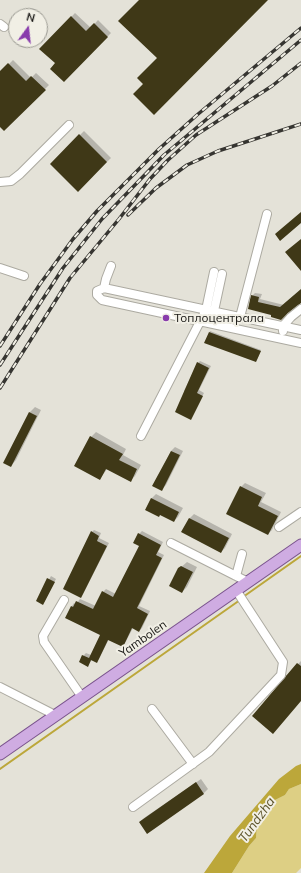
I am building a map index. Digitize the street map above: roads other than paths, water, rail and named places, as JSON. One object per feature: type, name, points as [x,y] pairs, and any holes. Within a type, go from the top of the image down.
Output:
[{"type":"main road","name":"Yambolen","points":[[0,754],[301,545]]},
{"type":"street","points":[[0,182],[11,181],[20,174],[69,125]]},
{"type":"street","points":[[240,317],[267,214]]},
{"type":"street","points":[[104,288],[112,266]]},
{"type":"street","points":[[0,268],[24,276]]},
{"type":"street","points":[[210,310],[214,272]]},
{"type":"street","points":[[141,436],[200,321],[210,310],[222,274]]},
{"type":"street","points":[[301,330],[104,288],[97,291],[96,295],[102,300],[301,343]]},
{"type":"street","points":[[281,339],[283,326],[301,309]]},
{"type":"street","points":[[279,527],[301,512]]},
{"type":"street","points":[[171,543],[248,582]]},
{"type":"street","points":[[236,576],[242,554]]},
{"type":"street","points":[[133,807],[209,752],[281,675],[283,662],[236,590]]},
{"type":"street","points":[[64,600],[44,636],[44,642],[82,697]]},
{"type":"street","points":[[0,687],[55,715]]},
{"type":"street","points":[[152,709],[193,764]]},
{"type":"water","name":"Tundzha","points":[[301,764],[301,784],[289,789],[285,795],[275,800],[270,809],[257,825],[256,838],[249,846],[232,873],[204,873],[230,836],[279,779]]},
{"type":"waterway","points":[[243,597],[301,556]]},
{"type":"waterway","points":[[0,769],[240,600]]},
{"type":"railway","points":[[0,346],[40,284],[73,239],[97,211],[159,149],[197,115],[301,28]]},
{"type":"railway","points":[[0,365],[63,268],[102,219],[164,155],[301,40]]},
{"type":"railway","points":[[0,388],[70,278],[150,179],[168,160],[196,135],[272,86],[301,63]]},
{"type":"railway","points":[[128,215],[156,188],[187,165],[218,151],[301,124]]},
{"type":"place","name":"Топлоцентрала","points":[[166,318]]}]
